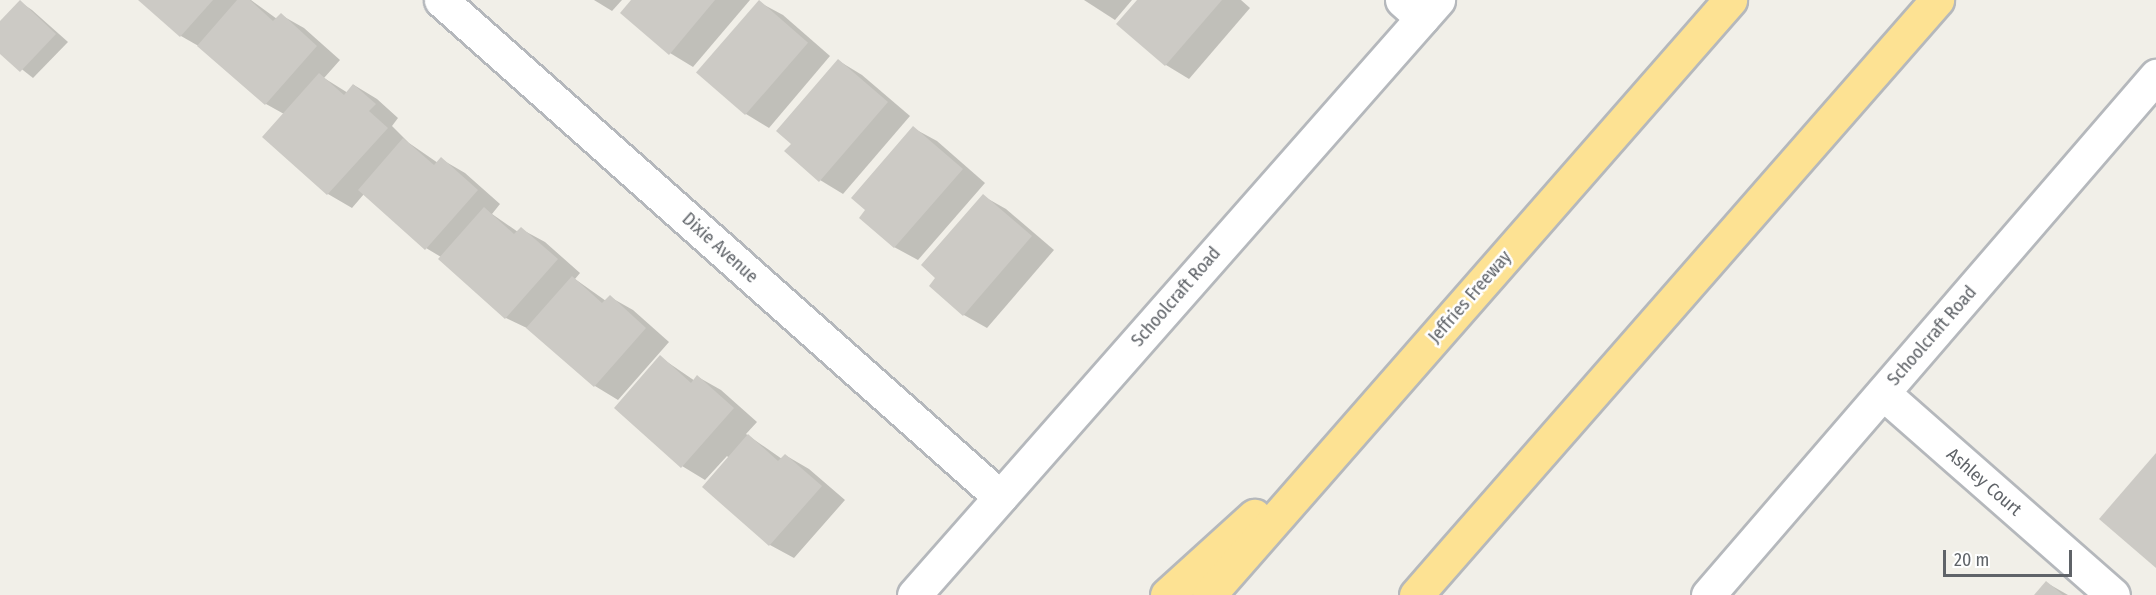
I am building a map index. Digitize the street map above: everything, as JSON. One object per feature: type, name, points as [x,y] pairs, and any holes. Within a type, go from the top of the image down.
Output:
[{"type":"highway","name":"Jeffries Freeway","points":[[1209,595],[1731,0]]},
{"type":"highway","points":[[1416,595],[1937,0]]},
{"type":"highway","points":[[1167,595],[1371,411]]},
{"type":"main road","name":"Dixie Avenue","points":[[441,0],[1000,497]]},
{"type":"main road","name":"Schoolcraft Road","points":[[914,595],[1421,6]]},
{"type":"main road","name":"Schoolcraft Road","points":[[1708,595],[2156,76]]},
{"type":"main road","name":"Ashley Court","points":[[1883,393],[2113,595]]},
{"type":"building","points":[[20,0],[56,34],[20,72],[0,54],[0,21]]},
{"type":"building","points":[[138,0],[213,0],[180,37]]},
{"type":"building","points":[[237,0],[250,0],[273,21],[281,13],[317,46],[265,105],[197,46]]},
{"type":"building","points":[[631,0],[715,0],[669,55],[620,13]]},
{"type":"building","points":[[759,0],[808,43],[745,115],[696,72]]},
{"type":"building","points":[[1137,0],[1222,0],[1165,66],[1116,24]]},
{"type":"building","points":[[838,59],[888,102],[819,182],[784,151],[791,144],[776,131]]},
{"type":"building","points":[[319,73],[344,95],[353,84],[376,104],[369,111],[388,128],[327,195],[262,137]]},
{"type":"building","points":[[913,126],[963,169],[894,248],[859,218],[865,210],[851,198]]},
{"type":"building","points":[[403,138],[434,165],[441,157],[478,190],[425,250],[358,190]]},
{"type":"building","points":[[983,194],[1032,236],[963,316],[929,286],[935,278],[921,265]]},
{"type":"building","points":[[484,207],[514,234],[521,227],[558,259],[505,319],[438,259]]},
{"type":"building","points":[[572,276],[602,303],[610,295],[646,328],[594,387],[526,328]]},
{"type":"building","points":[[660,355],[691,383],[697,375],[734,408],[681,468],[614,408]]},
{"type":"building","points":[[748,434],[778,461],[785,454],[822,486],[769,546],[702,487]]},
{"type":"building","points":[[2156,453],[2156,568],[2099,519]]},
{"type":"building","points":[[2046,581],[2063,595],[2034,595]]}]
